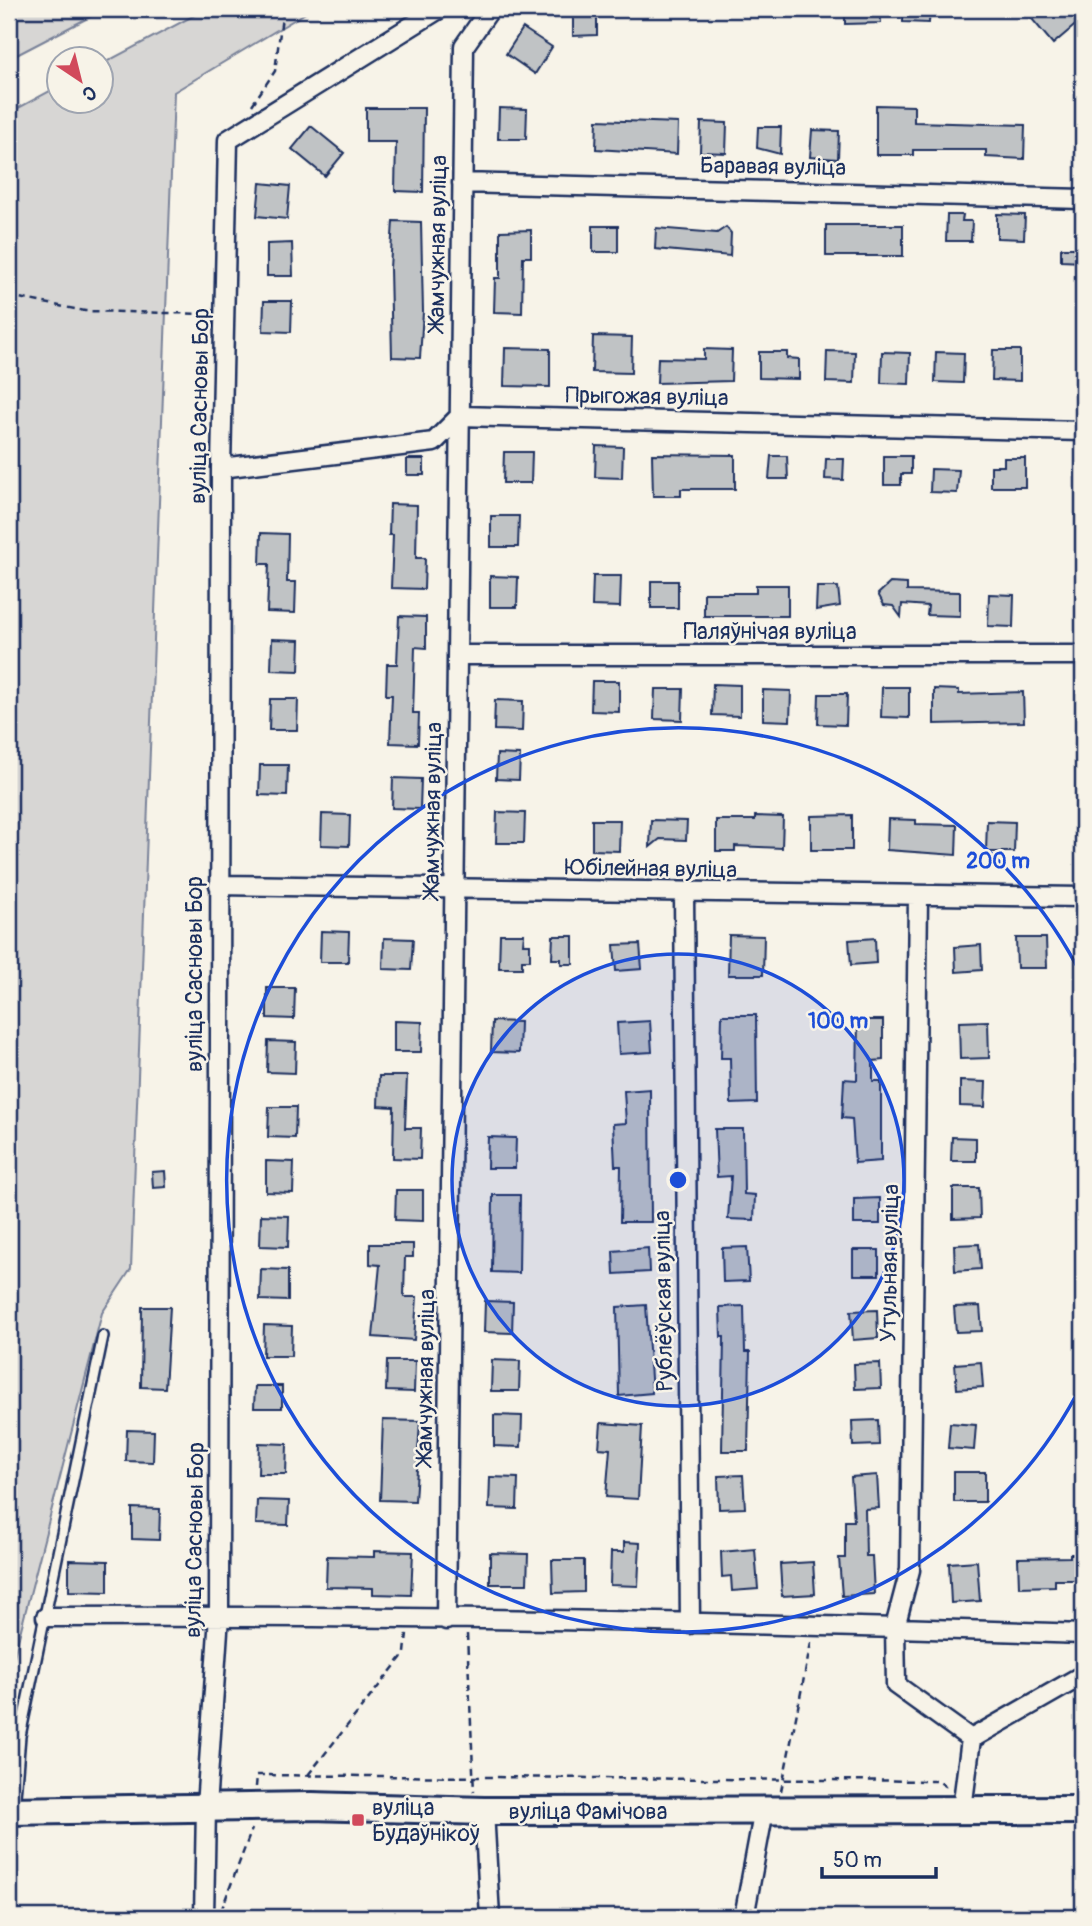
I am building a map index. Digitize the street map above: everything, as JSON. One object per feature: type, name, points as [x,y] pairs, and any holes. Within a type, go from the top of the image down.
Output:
[{"type":"main road","name":"вуліца Фамічова","points":[[11,1811],[312,1806],[484,1811],[1083,1810]]},
{"type":"street","name":"вуліца Сасновы Бор","points":[[206,1807],[219,1616],[221,468],[229,140],[439,9]]},
{"type":"street","name":"Жамчужная вуліца","points":[[446,1620],[464,46],[490,9]]},
{"type":"street","name":"Баравая вуліца","points":[[462,183],[1083,199]]},
{"type":"street","name":"Прыгожая вуліца","points":[[460,416],[1083,431]]},
{"type":"street","points":[[221,468],[434,442],[460,416]]},
{"type":"street","name":"Паляўнічая вуліца","points":[[457,655],[1083,655]]},
{"type":"street","name":"Юбілейная вуліца","points":[[219,885],[918,897],[1083,897]]},
{"type":"street","name":"Рублёўская вуліца","points":[[684,893],[690,1624]]},
{"type":"street","name":"Утульная вуліца","points":[[918,897],[910,1570],[895,1627],[896,1685],[971,1739]]},
{"type":"street","points":[[46,1617],[409,1619],[895,1627],[1083,1634]]},
{"type":"street","points":[[962,1809],[971,1739],[1083,1675]]},
{"type":"street","points":[[204,1917],[206,1807]]},
{"type":"street","points":[[744,1917],[764,1810]]},
{"type":"street","points":[[484,1811],[490,1917]]},
{"type":"lane","points":[[11,1811],[20,1736],[103,1336]]},
{"type":"path","points":[[252,105],[275,71],[283,9]]},
{"type":"path","points":[[9,296],[85,311],[226,315]]},
{"type":"path","points":[[307,1776],[405,1653],[409,1619]]},
{"type":"path","points":[[467,1620],[474,1792],[484,1811]]},
{"type":"path","points":[[764,1810],[780,1796],[815,1626]]},
{"type":"shaded area","points":[[9,9],[105,9],[9,59]]},
{"type":"shaded area","points":[[206,9],[312,9],[174,92],[131,1269],[102,1313],[9,1676],[9,113],[46,93],[46,116],[116,116],[116,57]]},
{"type":"building","points":[[597,9],[597,35],[573,36],[573,10]]},
{"type":"building","points":[[845,9],[880,9],[881,23],[845,24]]},
{"type":"building","points":[[903,9],[930,9],[929,23],[903,22]]},
{"type":"building","points":[[1045,9],[1068,9],[1079,22],[1053,44],[1032,19]]},
{"type":"building","points":[[523,28],[552,47],[535,74],[506,54]]},
{"type":"building","points":[[876,105],[914,106],[914,122],[1025,125],[1024,159],[986,157],[986,150],[913,150],[913,155],[876,155]]},
{"type":"building","points":[[366,108],[424,108],[423,192],[395,191],[396,142],[366,142]]},
{"type":"building","points":[[499,108],[527,109],[526,139],[498,139]]},
{"type":"building","points":[[597,120],[678,123],[677,154],[596,149]]},
{"type":"building","points":[[701,122],[727,123],[726,153],[700,152]]},
{"type":"building","points":[[311,126],[344,153],[325,176],[292,149]]},
{"type":"building","points":[[758,127],[781,127],[780,154],[757,148]]},
{"type":"building","points":[[812,130],[839,131],[838,159],[810,157]]},
{"type":"building","points":[[260,183],[290,186],[287,219],[257,216]]},
{"type":"building","points":[[997,214],[1025,215],[1024,239],[997,238]]},
{"type":"building","points":[[947,215],[963,215],[962,221],[972,221],[971,241],[946,241]]},
{"type":"building","points":[[393,221],[421,222],[423,312],[420,358],[392,357],[390,268]]},
{"type":"building","points":[[826,225],[903,225],[903,256],[826,256]]},
{"type":"building","points":[[593,226],[618,226],[618,252],[593,252]]},
{"type":"building","points":[[726,227],[731,233],[730,256],[655,249],[656,228],[717,233]]},
{"type":"building","points":[[531,230],[531,257],[523,257],[522,313],[494,312],[495,278],[500,278],[500,231]]},
{"type":"building","points":[[292,243],[293,276],[267,276],[267,244]]},
{"type":"building","points":[[1061,248],[1083,248],[1083,262],[1061,261]]},
{"type":"building","points":[[264,301],[292,301],[291,332],[263,331]]},
{"type":"building","points":[[593,336],[632,337],[631,373],[592,372]]},
{"type":"building","points":[[505,348],[550,349],[550,387],[504,386]]},
{"type":"building","points":[[704,349],[732,350],[731,381],[657,383],[658,358],[704,359]]},
{"type":"building","points":[[993,350],[1020,350],[1020,381],[992,380]]},
{"type":"building","points":[[827,351],[855,352],[854,383],[826,382]]},
{"type":"building","points":[[759,352],[787,352],[787,358],[799,359],[799,379],[759,378]]},
{"type":"building","points":[[882,352],[910,353],[909,384],[881,383]]},
{"type":"building","points":[[936,352],[964,353],[963,383],[935,382]]},
{"type":"building","points":[[596,446],[623,447],[622,478],[595,477]]},
{"type":"building","points":[[504,452],[532,452],[531,483],[503,483]]},
{"type":"building","points":[[652,454],[735,455],[735,489],[681,489],[681,496],[653,496]]},
{"type":"building","points":[[771,456],[787,456],[788,479],[769,479]]},
{"type":"building","points":[[884,456],[911,456],[911,474],[901,474],[901,485],[884,485]]},
{"type":"building","points":[[1004,458],[1025,458],[1025,487],[991,487],[991,466],[1004,466]]},
{"type":"building","points":[[407,459],[424,459],[424,475],[407,475]]},
{"type":"building","points":[[826,459],[844,459],[843,480],[825,479]]},
{"type":"building","points":[[931,469],[959,470],[957,493],[930,492]]},
{"type":"building","points":[[390,504],[417,505],[416,558],[425,558],[424,589],[391,588],[393,535],[389,535]]},
{"type":"building","points":[[491,516],[519,516],[518,547],[491,547]]},
{"type":"building","points":[[261,533],[288,534],[287,582],[296,582],[295,613],[267,612],[269,564],[260,564]]},
{"type":"building","points":[[490,576],[518,577],[517,607],[490,607]]},
{"type":"building","points":[[593,576],[621,576],[620,607],[592,606]]},
{"type":"building","points":[[651,581],[678,581],[678,608],[651,608]]},
{"type":"building","points":[[890,583],[907,584],[907,591],[960,592],[960,616],[927,615],[928,606],[902,604],[901,617],[893,606],[884,605],[878,594]]},
{"type":"building","points":[[756,585],[788,585],[788,616],[704,616],[704,593],[756,593]]},
{"type":"building","points":[[817,587],[838,587],[840,606],[816,610]]},
{"type":"building","points":[[989,594],[1014,595],[1013,627],[988,626]]},
{"type":"building","points":[[399,616],[426,617],[426,648],[415,647],[413,713],[419,713],[418,744],[390,743],[392,695],[386,695],[387,664],[397,664]]},
{"type":"building","points":[[272,639],[300,640],[299,671],[271,670]]},
{"type":"building","points":[[592,681],[619,681],[619,712],[591,711]]},
{"type":"building","points":[[713,684],[740,685],[740,716],[712,715]]},
{"type":"building","points":[[882,687],[909,687],[909,718],[881,717]]},
{"type":"building","points":[[655,689],[683,689],[682,720],[654,719]]},
{"type":"building","points":[[934,689],[959,690],[959,694],[1023,692],[1024,722],[934,724]]},
{"type":"building","points":[[763,690],[791,691],[790,721],[763,720]]},
{"type":"building","points":[[819,694],[847,694],[846,725],[818,724]]},
{"type":"building","points":[[270,699],[298,699],[297,730],[269,730]]},
{"type":"building","points":[[495,700],[523,701],[522,731],[494,730]]},
{"type":"building","points":[[497,754],[520,755],[519,780],[496,779]]},
{"type":"building","points":[[260,765],[288,765],[287,796],[259,795]]},
{"type":"building","points":[[393,778],[421,779],[420,809],[392,808]]},
{"type":"building","points":[[497,812],[525,813],[524,843],[496,843]]},
{"type":"building","points":[[322,814],[350,815],[349,846],[321,845]]},
{"type":"building","points":[[852,815],[852,850],[811,850],[811,816]]},
{"type":"building","points":[[755,816],[783,817],[782,848],[735,846],[735,851],[716,851],[716,820],[755,820]]},
{"type":"building","points":[[888,819],[916,820],[916,824],[957,825],[956,855],[887,850]]},
{"type":"building","points":[[592,820],[620,820],[619,851],[592,850]]},
{"type":"building","points":[[651,820],[687,821],[686,840],[660,839],[650,847]]},
{"type":"building","points":[[987,821],[1015,822],[1014,852],[986,852]]},
{"type":"building","points":[[321,931],[349,932],[348,962],[320,962]]},
{"type":"building","points":[[500,934],[524,934],[523,944],[530,944],[530,960],[522,960],[522,968],[499,968]]},
{"type":"building","points":[[729,935],[764,936],[763,975],[728,975]]},
{"type":"building","points":[[553,936],[573,936],[573,964],[561,964],[561,959],[552,959]]},
{"type":"building","points":[[384,938],[413,939],[411,970],[383,969]]},
{"type":"building","points":[[875,938],[876,963],[851,965],[849,940]]},
{"type":"building","points":[[1016,938],[1046,938],[1047,968],[1017,968]]},
{"type":"building","points":[[640,944],[642,969],[616,971],[614,945]]},
{"type":"building","points":[[981,945],[982,970],[956,972],[955,947]]},
{"type":"building","points":[[267,988],[295,988],[294,1019],[267,1018]]},
{"type":"building","points":[[722,1015],[756,1015],[757,1103],[731,1104],[730,1058],[721,1058]]},
{"type":"building","points":[[858,1020],[883,1020],[883,1060],[873,1061],[873,1081],[881,1081],[881,1161],[855,1163],[852,1119],[842,1118],[844,1079],[857,1080]]},
{"type":"building","points":[[394,1021],[422,1022],[421,1052],[394,1052]]},
{"type":"building","points":[[492,1021],[520,1022],[519,1053],[491,1052]]},
{"type":"building","points":[[650,1021],[652,1052],[619,1054],[617,1023]]},
{"type":"building","points":[[988,1021],[989,1058],[960,1059],[959,1022]]},
{"type":"building","points":[[268,1041],[296,1042],[295,1073],[267,1072]]},
{"type":"building","points":[[379,1076],[407,1076],[405,1128],[421,1128],[420,1159],[393,1158],[394,1107],[378,1106]]},
{"type":"building","points":[[960,1081],[986,1082],[985,1107],[960,1106]]},
{"type":"building","points":[[650,1089],[651,1222],[620,1222],[621,1166],[615,1166],[613,1124],[626,1123],[624,1091]]},
{"type":"building","points":[[269,1107],[296,1107],[295,1138],[268,1137]]},
{"type":"building","points":[[715,1129],[743,1129],[744,1194],[755,1195],[754,1220],[728,1219],[731,1176],[717,1177]]},
{"type":"building","points":[[488,1137],[516,1138],[515,1168],[487,1168]]},
{"type":"building","points":[[952,1137],[976,1138],[976,1161],[951,1161]]},
{"type":"building","points":[[266,1161],[294,1162],[293,1193],[266,1192]]},
{"type":"building","points":[[165,1171],[166,1187],[153,1188],[152,1172]]},
{"type":"building","points":[[953,1188],[979,1188],[980,1218],[953,1219]]},
{"type":"building","points":[[396,1190],[423,1190],[423,1221],[395,1220]]},
{"type":"building","points":[[493,1195],[520,1195],[519,1273],[492,1272]]},
{"type":"building","points":[[880,1198],[880,1224],[854,1224],[854,1199]]},
{"type":"building","points":[[261,1215],[289,1216],[288,1247],[260,1246]]},
{"type":"building","points":[[370,1244],[413,1244],[413,1257],[405,1257],[404,1297],[417,1297],[414,1340],[373,1337],[380,1265],[370,1264]]},
{"type":"building","points":[[979,1244],[981,1269],[955,1271],[954,1245]]},
{"type":"building","points":[[747,1247],[749,1281],[723,1282],[722,1248]]},
{"type":"building","points":[[648,1248],[649,1272],[614,1274],[613,1251]]},
{"type":"building","points":[[853,1250],[879,1250],[879,1275],[853,1275]]},
{"type":"building","points":[[261,1269],[288,1270],[288,1301],[260,1300]]},
{"type":"building","points":[[485,1301],[513,1302],[512,1333],[484,1332]]},
{"type":"building","points":[[646,1305],[652,1393],[619,1396],[617,1307]]},
{"type":"building","points":[[744,1306],[745,1352],[750,1352],[748,1451],[722,1451],[724,1337],[721,1337],[720,1307]]},
{"type":"building","points":[[980,1306],[982,1331],[956,1332],[954,1307]]},
{"type":"building","points":[[142,1307],[170,1307],[165,1388],[141,1387]]},
{"type":"building","points":[[877,1310],[878,1338],[853,1340],[851,1311]]},
{"type":"building","points":[[264,1325],[292,1326],[291,1356],[263,1356]]},
{"type":"building","points":[[492,1360],[520,1361],[519,1391],[491,1391]]},
{"type":"building","points":[[387,1361],[415,1361],[414,1392],[386,1391]]},
{"type":"building","points":[[981,1362],[983,1387],[957,1389],[955,1364]]},
{"type":"building","points":[[880,1363],[881,1388],[855,1389],[854,1364]]},
{"type":"building","points":[[255,1386],[282,1386],[282,1408],[254,1408]]},
{"type":"building","points":[[494,1415],[522,1416],[521,1447],[494,1446]]},
{"type":"building","points":[[383,1420],[420,1421],[415,1501],[380,1500]]},
{"type":"building","points":[[878,1420],[879,1445],[853,1446],[852,1421]]},
{"type":"building","points":[[601,1423],[642,1426],[638,1499],[606,1497],[610,1449],[599,1448]]},
{"type":"building","points":[[950,1423],[976,1425],[974,1450],[948,1448]]},
{"type":"building","points":[[127,1430],[154,1431],[153,1462],[126,1461]]},
{"type":"building","points":[[259,1443],[287,1444],[286,1474],[258,1474]]},
{"type":"building","points":[[954,1472],[985,1472],[985,1502],[954,1502]]},
{"type":"building","points":[[743,1475],[745,1508],[719,1509],[718,1476]]},
{"type":"building","points":[[877,1475],[879,1508],[865,1509],[866,1556],[872,1556],[874,1594],[842,1596],[839,1558],[845,1558],[845,1521],[854,1521],[851,1477]]},
{"type":"building","points":[[490,1477],[518,1478],[517,1509],[489,1508]]},
{"type":"building","points":[[257,1500],[289,1501],[288,1525],[256,1524]]},
{"type":"building","points":[[132,1508],[160,1509],[159,1540],[132,1539]]},
{"type":"building","points":[[624,1542],[640,1543],[638,1586],[610,1585],[611,1552],[624,1552]]},
{"type":"building","points":[[755,1549],[758,1589],[732,1591],[731,1576],[722,1577],[721,1552]]},
{"type":"building","points":[[374,1551],[413,1552],[411,1595],[373,1594],[373,1588],[326,1587],[327,1556],[374,1557]]},
{"type":"building","points":[[490,1553],[528,1554],[527,1584],[490,1584]]},
{"type":"building","points":[[1070,1554],[1083,1554],[1083,1580],[1055,1580],[1055,1586],[1019,1587],[1018,1558],[1070,1557]]},
{"type":"building","points":[[69,1560],[108,1561],[108,1592],[69,1591]]},
{"type":"building","points":[[552,1560],[584,1560],[584,1592],[553,1593]]},
{"type":"building","points":[[977,1561],[980,1601],[951,1603],[949,1563]]},
{"type":"building","points":[[813,1562],[815,1594],[782,1596],[780,1564]]},
{"type":"place","name":"вуліца Будаўнікоў","points":[[358,1820]]}]
